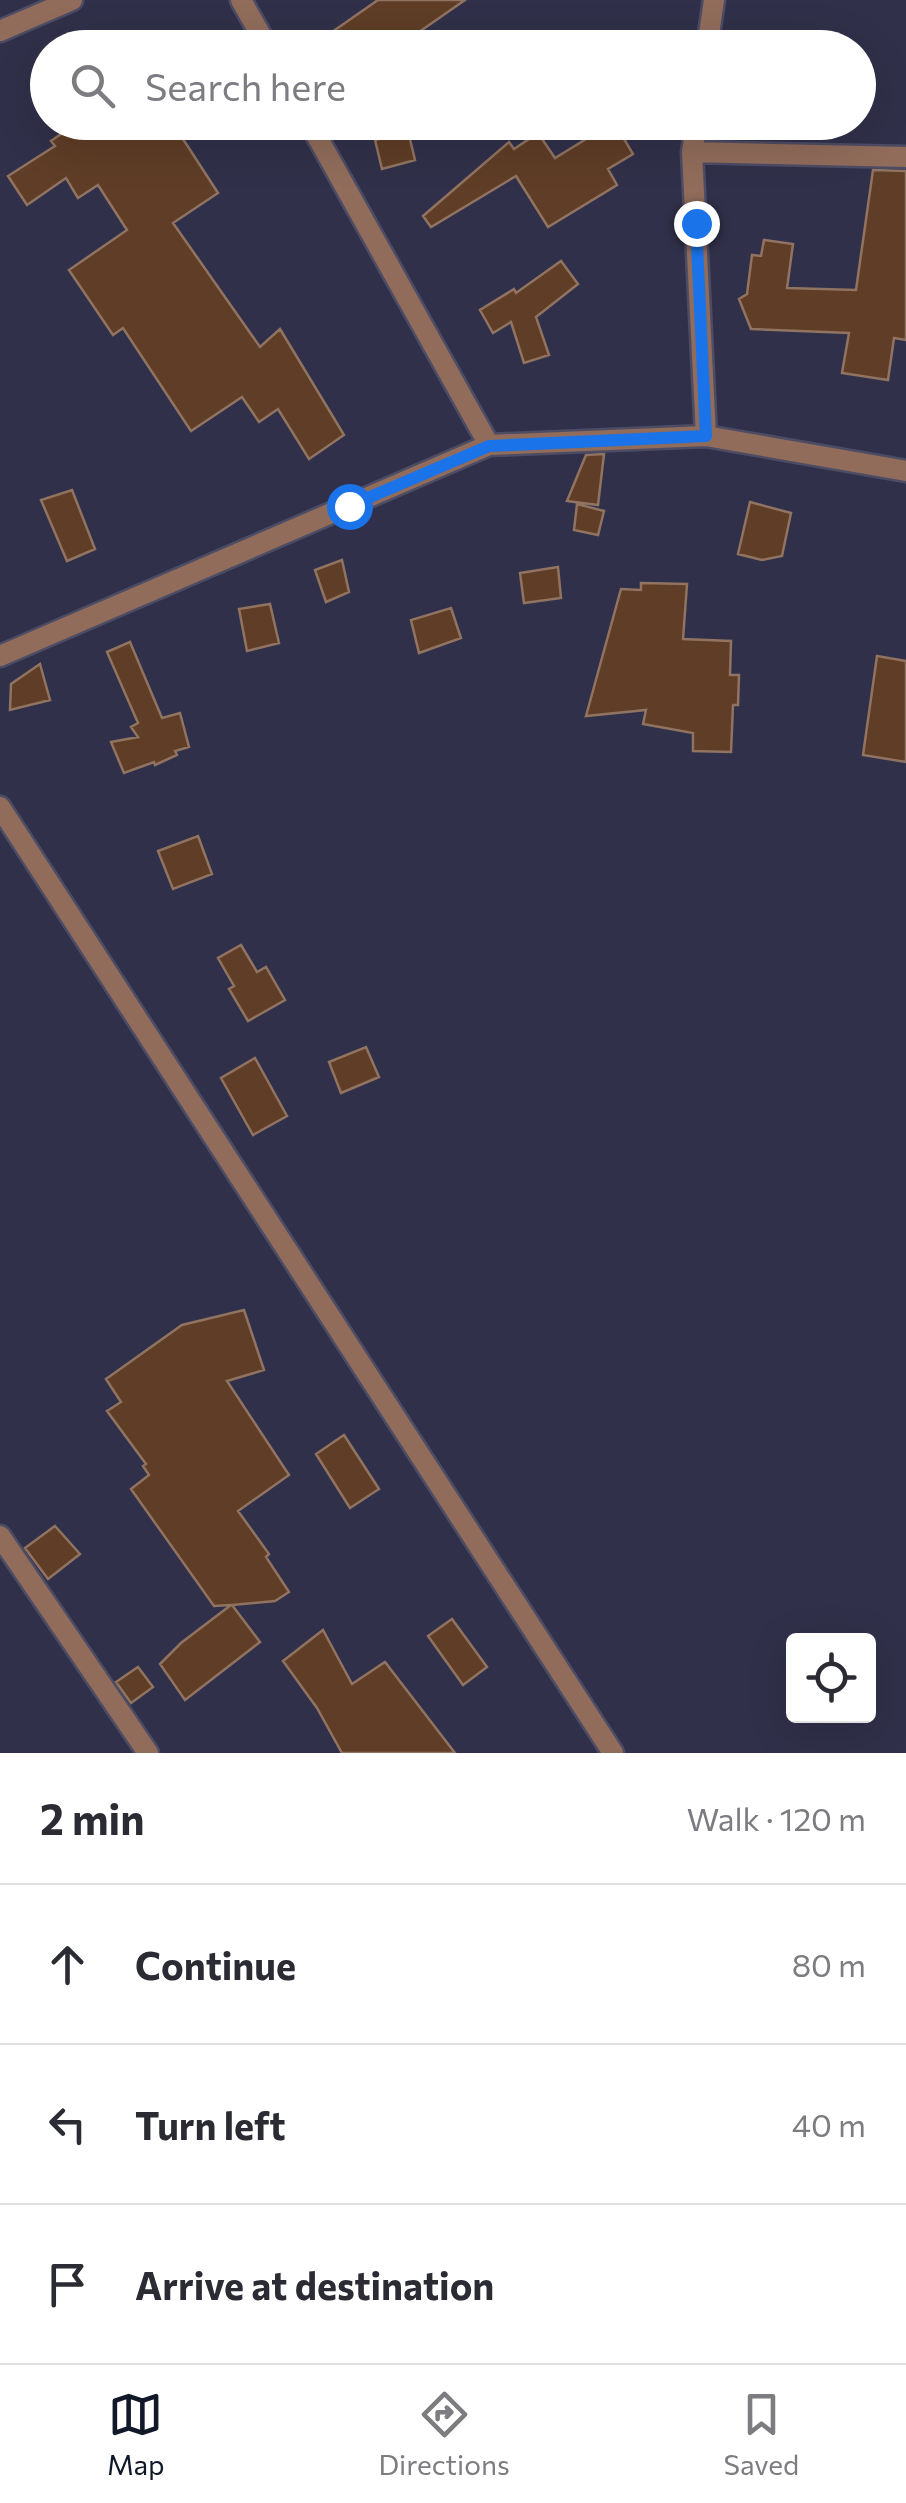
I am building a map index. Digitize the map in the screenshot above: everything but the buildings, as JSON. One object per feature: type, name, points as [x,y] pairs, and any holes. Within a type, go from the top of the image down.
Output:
[{"type":"street","points":[[0,31],[72,0]]},
{"type":"street","points":[[241,0],[258,30]]},
{"type":"street","points":[[710,30],[714,0]]},
{"type":"street","points":[[319,140],[489,446]]},
{"type":"street","points":[[694,140],[706,436]]},
{"type":"street","points":[[692,152],[906,158]]},
{"type":"street","points":[[0,656],[489,446],[706,436],[906,471]]},
{"type":"street","points":[[0,807],[614,1753]]},
{"type":"street","points":[[0,1536],[148,1753]]},
{"type":"route","points":[[349,506],[489,446],[706,436],[696,223]]}]
